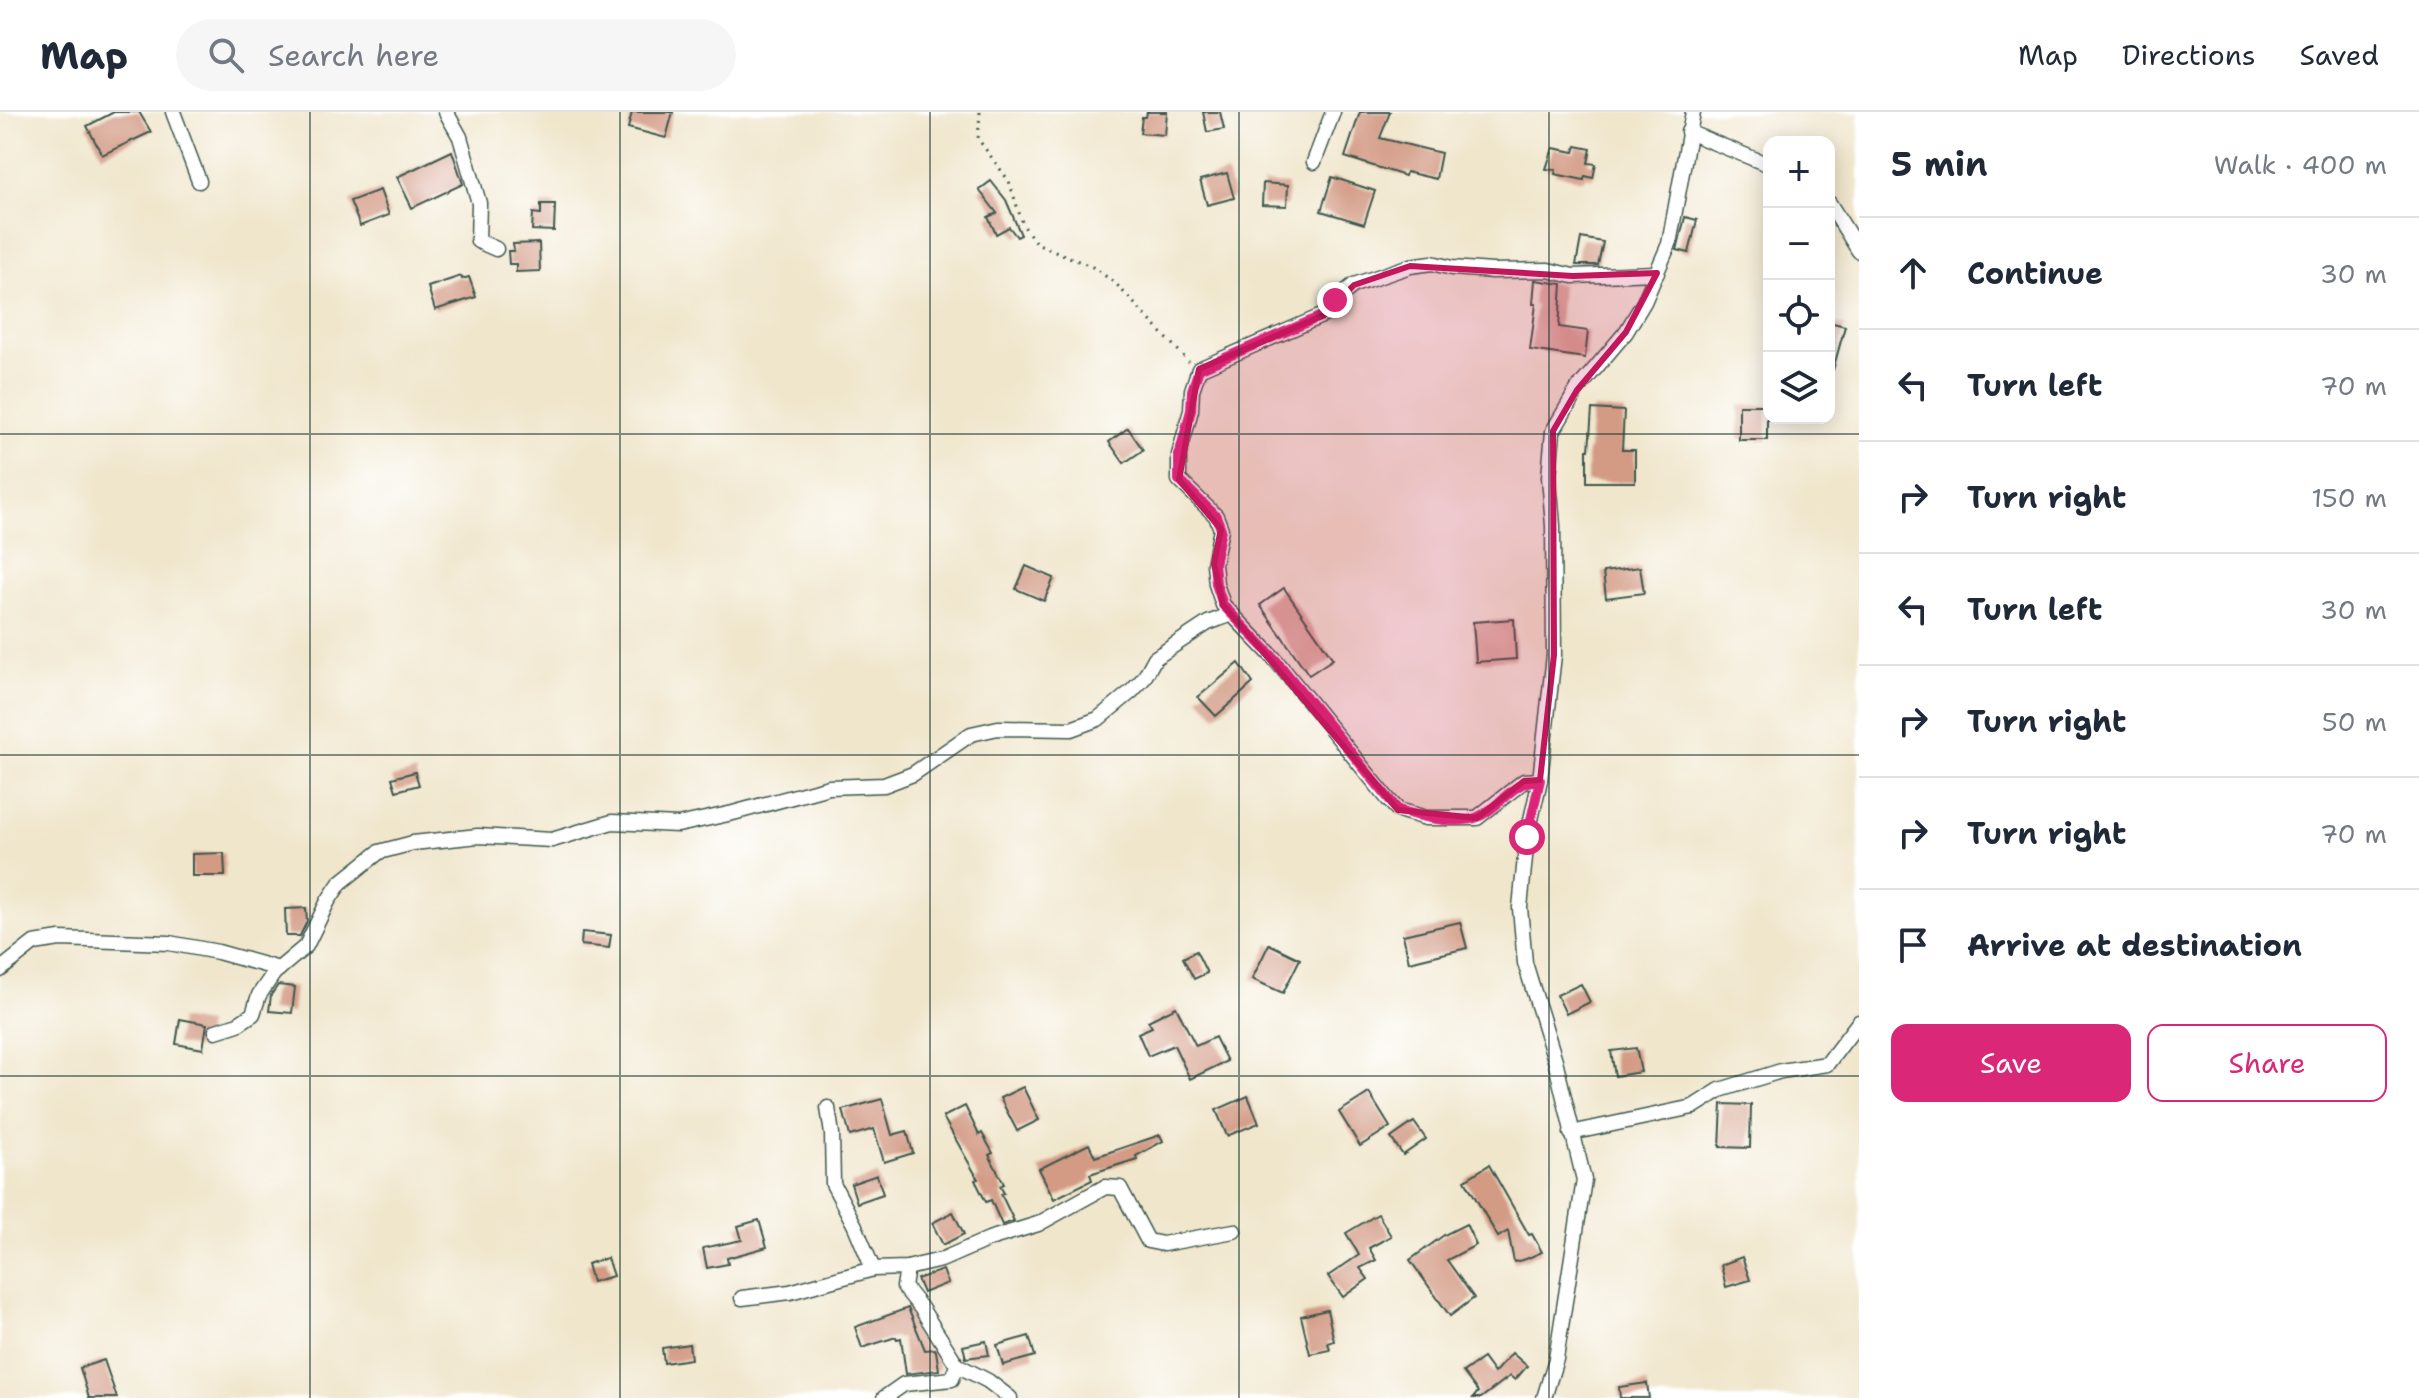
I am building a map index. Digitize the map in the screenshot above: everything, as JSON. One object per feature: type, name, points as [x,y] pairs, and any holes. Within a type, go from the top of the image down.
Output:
[{"type":"street","points":[[173,112],[199,181]]},
{"type":"street","points":[[446,112],[460,137],[479,203],[478,241],[496,249]]},
{"type":"street","points":[[1314,162],[1333,112]]},
{"type":"street","points":[[1544,1398],[1556,1359],[1584,1180],[1555,1060],[1525,963],[1521,894],[1527,837],[1540,780],[1554,655],[1553,526],[1549,477],[1553,431],[1577,390],[1626,332],[1657,273],[1669,244],[1693,112]]},
{"type":"street","points":[[1688,132],[1763,163]]},
{"type":"street","points":[[1832,208],[1859,251]]},
{"type":"street","points":[[1540,780],[1524,781],[1477,818],[1426,818],[1398,810],[1274,658],[1223,605],[1214,564],[1221,529],[1216,516],[1179,480],[1179,455],[1191,410],[1192,390],[1199,369],[1324,315],[1335,300],[1354,285],[1410,266],[1432,263],[1479,270],[1548,270],[1573,276],[1657,273]]},
{"type":"street","points":[[216,1031],[238,1024],[253,1014],[259,995],[279,969],[306,946],[340,883],[379,852],[413,843],[478,836],[552,840],[612,822],[678,825],[829,787],[884,785],[913,774],[971,734],[998,728],[1071,729],[1098,719],[1132,691],[1144,678],[1155,658],[1208,623],[1232,614]]},
{"type":"street","points":[[0,970],[34,943],[60,939],[169,943],[218,952],[279,969]]},
{"type":"street","points":[[1571,1133],[1693,1107],[1720,1090],[1735,1085],[1781,1071],[1827,1064],[1859,1022]]},
{"type":"street","points":[[828,1108],[833,1184],[873,1269]]},
{"type":"street","points":[[742,1298],[790,1292],[873,1269],[907,1268],[941,1260],[989,1239],[1038,1224],[1105,1187],[1120,1188],[1148,1241],[1163,1244],[1234,1231]]},
{"type":"street","points":[[907,1268],[904,1287],[957,1365],[988,1381],[1010,1398]]},
{"type":"street","points":[[884,1398],[904,1384],[952,1379],[957,1365]]},
{"type":"path","points":[[980,112],[978,139],[1009,181],[1023,225],[1036,243],[1095,268],[1117,285],[1183,358],[1199,369]]},
{"type":"highlighted area","points":[[1410,266],[1573,276],[1657,273],[1626,332],[1577,390],[1553,431],[1554,655],[1540,780],[1524,781],[1477,818],[1398,810],[1223,605],[1214,564],[1221,529],[1179,480],[1199,369],[1324,315],[1354,285]]},
{"type":"building","points":[[114,112],[139,112],[151,132],[102,155],[87,126]]},
{"type":"building","points":[[632,112],[673,112],[666,138],[628,128]]},
{"type":"building","points":[[1147,112],[1167,112],[1165,135],[1140,133],[1142,117],[1146,117]]},
{"type":"building","points":[[1203,112],[1220,112],[1224,129],[1207,132]]},
{"type":"building","points":[[1360,112],[1390,112],[1380,138],[1441,153],[1436,179],[1406,172],[1405,176],[1345,157]]},
{"type":"building","points":[[1576,146],[1591,149],[1588,163],[1596,164],[1593,178],[1585,176],[1584,180],[1546,169],[1553,148],[1574,152]]},
{"type":"building","points":[[452,151],[463,184],[412,208],[397,177]]},
{"type":"building","points":[[1227,173],[1234,198],[1207,205],[1200,180]]},
{"type":"building","points":[[1332,177],[1375,191],[1364,224],[1321,211]]},
{"type":"building","points":[[991,181],[1006,200],[1021,235],[1017,237],[1009,227],[996,234],[988,217],[997,213],[979,190]]},
{"type":"building","points":[[1263,183],[1288,185],[1287,206],[1262,205]]},
{"type":"building","points":[[380,190],[389,215],[360,226],[350,201]]},
{"type":"building","points":[[541,204],[555,204],[554,231],[532,230],[533,213],[541,214]]},
{"type":"building","points":[[1685,217],[1697,220],[1689,253],[1677,250]]},
{"type":"building","points":[[1581,238],[1603,242],[1598,265],[1576,265]]},
{"type":"building","points":[[539,243],[540,271],[516,272],[516,264],[509,264],[508,251],[514,251],[513,244]]},
{"type":"building","points":[[461,276],[462,279],[469,277],[476,297],[435,310],[428,287]]},
{"type":"building","points":[[1535,280],[1562,284],[1559,327],[1588,331],[1585,358],[1530,350],[1536,304],[1533,304]]},
{"type":"building","points":[[1835,324],[1845,326],[1835,363]]},
{"type":"building","points":[[1739,405],[1763,405],[1767,440],[1739,440]]},
{"type":"building","points":[[1592,409],[1624,411],[1622,450],[1635,450],[1635,482],[1587,482]]},
{"type":"building","points":[[1128,428],[1143,450],[1124,463],[1109,442]]},
{"type":"building","points":[[1026,566],[1054,578],[1044,601],[1016,589]]},
{"type":"building","points":[[1640,567],[1644,593],[1606,598],[1603,572]]},
{"type":"building","points":[[1284,588],[1333,659],[1309,675],[1260,605]]},
{"type":"building","points":[[1514,619],[1516,659],[1476,662],[1473,622]]},
{"type":"building","points":[[1239,663],[1253,683],[1216,716],[1198,697]]},
{"type":"building","points":[[415,772],[419,785],[396,791],[392,778]]},
{"type":"building","points":[[224,853],[225,876],[192,876],[192,854]]},
{"type":"building","points":[[306,908],[307,921],[300,936],[286,936],[285,909]]},
{"type":"building","points":[[1460,922],[1467,948],[1409,962],[1403,935]]},
{"type":"building","points":[[582,932],[611,935],[609,948],[581,945]]},
{"type":"building","points":[[1269,944],[1300,959],[1283,993],[1252,979]]},
{"type":"building","points":[[1196,951],[1207,973],[1194,979],[1183,958]]},
{"type":"building","points":[[1581,984],[1590,1002],[1566,1014],[1557,995]]},
{"type":"building","points":[[278,985],[295,987],[292,1013],[269,1011],[271,995]]},
{"type":"building","points":[[1176,1007],[1196,1046],[1215,1037],[1227,1061],[1190,1079],[1174,1045],[1148,1056],[1138,1033],[1152,1027],[1148,1021]]},
{"type":"building","points":[[180,1019],[207,1024],[203,1049],[176,1044]]},
{"type":"building","points":[[1636,1048],[1641,1072],[1615,1076],[1611,1051]]},
{"type":"building","points":[[1023,1087],[1039,1120],[1017,1131],[1000,1098]]},
{"type":"building","points":[[1369,1093],[1390,1127],[1360,1146],[1339,1112]]},
{"type":"building","points":[[1248,1096],[1259,1123],[1227,1136],[1216,1110]]},
{"type":"building","points":[[882,1099],[892,1135],[907,1131],[913,1153],[884,1162],[874,1129],[850,1136],[843,1110]]},
{"type":"building","points":[[1722,1104],[1751,1105],[1750,1148],[1720,1147]]},
{"type":"building","points":[[965,1106],[979,1135],[982,1133],[993,1153],[989,1155],[1004,1184],[1000,1186],[1004,1193],[1001,1194],[1014,1221],[1002,1225],[991,1200],[986,1202],[975,1180],[978,1179],[943,1117]]},
{"type":"building","points":[[1414,1122],[1426,1139],[1403,1155],[1391,1138]]},
{"type":"building","points":[[1160,1135],[1163,1141],[1136,1156],[1137,1159],[1090,1174],[1092,1180],[1054,1199],[1039,1169],[1089,1144],[1095,1157]]},
{"type":"building","points":[[1489,1165],[1542,1252],[1514,1262],[1508,1231],[1498,1237],[1465,1180]]},
{"type":"building","points":[[877,1175],[883,1194],[857,1203],[851,1184]]},
{"type":"building","points":[[953,1212],[964,1234],[943,1245],[932,1223]]},
{"type":"building","points":[[1378,1214],[1391,1236],[1369,1248],[1376,1260],[1360,1268],[1368,1279],[1343,1297],[1328,1276],[1359,1255],[1346,1233]]},
{"type":"building","points":[[759,1220],[767,1247],[727,1258],[728,1264],[707,1268],[703,1248],[742,1240],[738,1226]]},
{"type":"building","points":[[1466,1224],[1476,1245],[1447,1260],[1474,1298],[1450,1316],[1410,1260],[1444,1235]]},
{"type":"building","points":[[1742,1257],[1750,1280],[1726,1287],[1721,1265]]},
{"type":"building","points":[[607,1258],[613,1276],[592,1282],[587,1264]]},
{"type":"building","points":[[943,1270],[948,1283],[923,1293],[917,1279]]},
{"type":"building","points":[[908,1308],[925,1350],[936,1351],[939,1370],[906,1374],[901,1338],[862,1348],[855,1327]]},
{"type":"building","points":[[1327,1310],[1334,1341],[1328,1343],[1330,1350],[1310,1354],[1301,1316]]},
{"type":"building","points":[[1029,1336],[1035,1356],[1003,1365],[997,1345]]},
{"type":"building","points":[[986,1341],[989,1355],[966,1358],[963,1346]]},
{"type":"building","points":[[689,1344],[691,1359],[664,1363],[662,1348]]},
{"type":"building","points":[[1512,1353],[1527,1366],[1515,1380],[1510,1376],[1481,1398],[1473,1398],[1478,1392],[1463,1372],[1483,1358],[1494,1373]]},
{"type":"building","points":[[104,1360],[117,1398],[89,1398],[80,1368]]},
{"type":"building","points":[[1647,1383],[1649,1398],[1620,1398],[1619,1387]]},
{"type":"route","points":[[1335,300],[1324,315],[1199,369],[1179,455],[1179,480],[1216,516],[1221,529],[1214,564],[1223,605],[1274,658],[1398,810],[1426,818],[1477,818],[1524,781],[1540,780],[1527,837]]}]
